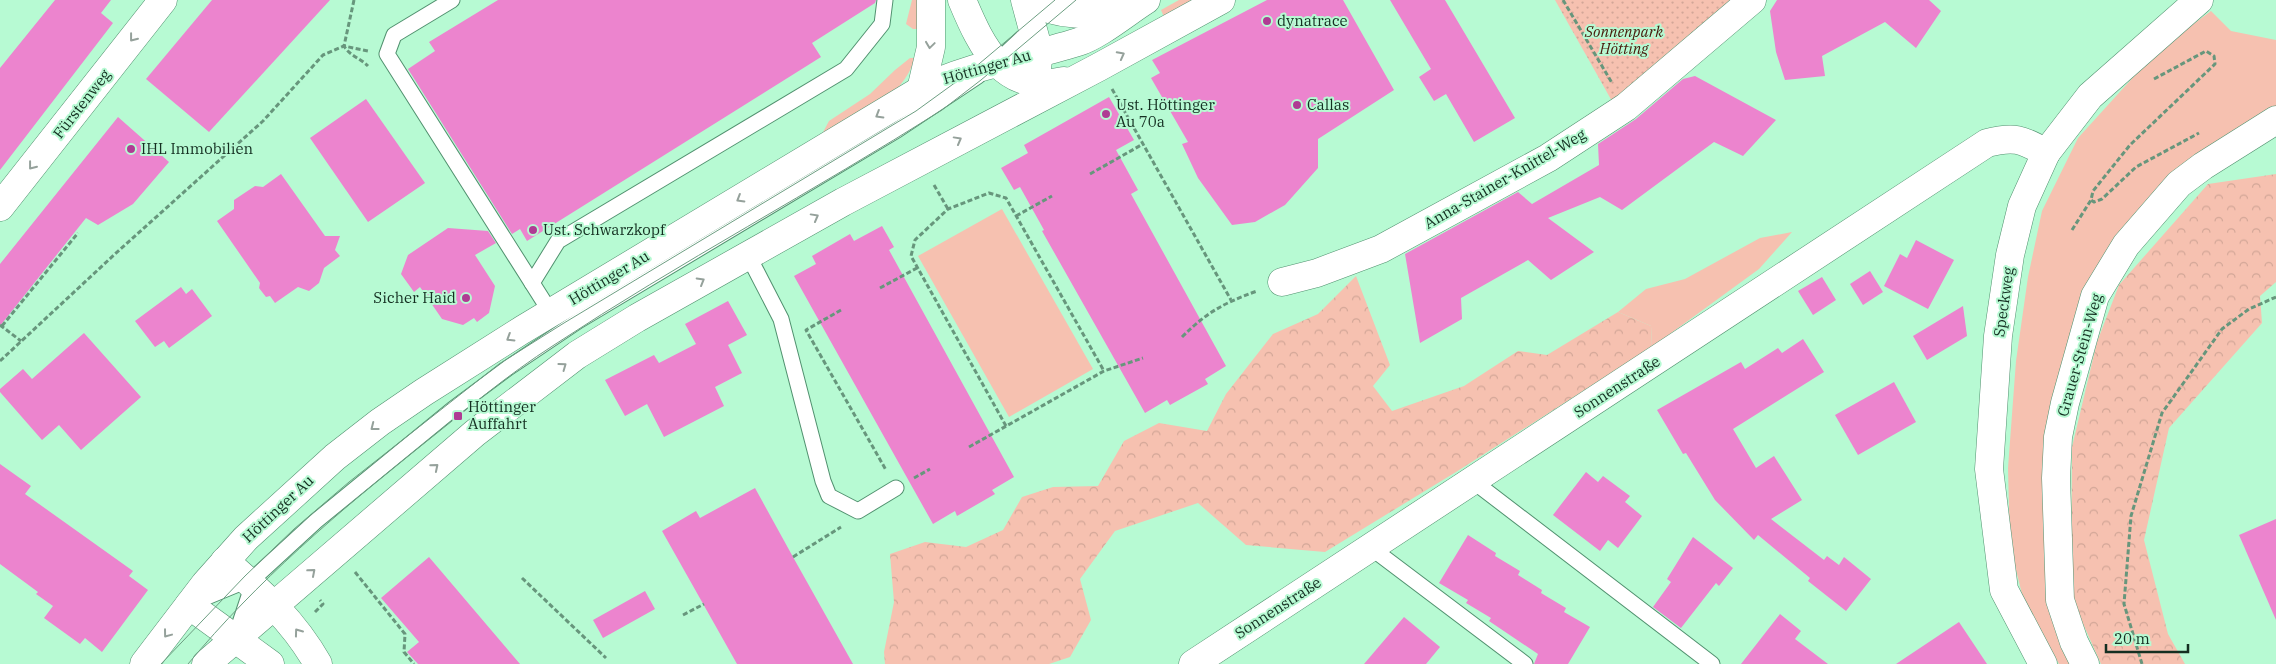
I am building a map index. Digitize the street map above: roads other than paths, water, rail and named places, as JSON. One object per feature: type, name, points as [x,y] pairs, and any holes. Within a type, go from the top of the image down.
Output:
[{"type":"street","name":"Fürstenweg","points":[[0,207],[163,0]]},
{"type":"street","points":[[921,90],[931,47],[931,0]]},
{"type":"street","points":[[962,0],[976,32],[996,62],[1012,76],[1030,83],[1049,85],[1089,73]]},
{"type":"street","points":[[1026,0],[1048,23]]},
{"type":"street","points":[[206,664],[274,603],[475,433],[577,355],[637,318],[748,255],[1008,114],[1089,73],[1221,0]]},
{"type":"street","name":"Anna-Stainer-Knittel-Weg","points":[[1282,282],[1317,273],[1381,249],[1548,158],[1626,107],[1752,0]]},
{"type":"street","name":"Speckweg","points":[[2042,664],[2004,590],[1989,470],[1998,336],[2010,255],[2022,206],[2046,153],[2090,96],[2199,0]]},
{"type":"street","points":[[1048,23],[1078,15],[1098,15],[1139,4]]},
{"type":"street","name":"Höttinger Au","points":[[144,664],[225,561],[287,498],[380,422],[424,392],[551,313],[921,90],[945,78],[996,62],[1048,23],[1080,42],[1139,4]]},
{"type":"street","points":[[1008,114],[1030,83],[1037,68],[1048,23]]},
{"type":"street","name":"Grauer-Stein-Weg","points":[[2085,664],[2074,642],[2060,600],[2056,478],[2058,437],[2065,403],[2095,296],[2126,245],[2179,184],[2203,166],[2276,120]]},
{"type":"street","name":"Sonnenstraße","points":[[1193,664],[1987,143],[2006,138],[2024,140],[2046,153]]},
{"type":"street","points":[[225,561],[252,580],[274,603],[296,629],[318,664]]},
{"type":"street","points":[[189,605],[270,664]]},
{"type":"lane","points":[[452,0],[394,35],[387,54],[551,313]]},
{"type":"lane","points":[[532,282],[558,241],[846,69],[882,24],[885,0]]},
{"type":"lane","points":[[189,605],[252,580],[335,505],[514,363],[578,321],[897,130],[946,99],[996,62]]},
{"type":"lane","points":[[748,255],[781,320],[823,481],[829,496],[858,511],[896,488]]},
{"type":"lane","points":[[1473,481],[1712,664]]},
{"type":"lane","points":[[1370,547],[1524,664]]},
{"type":"lane","points":[[235,638],[252,580]]},
{"type":"tram line","points":[[161,664],[245,576],[294,529],[349,482],[499,364],[916,111],[967,74],[1055,0]]},
{"type":"tram line","points":[[188,664],[242,604],[299,548],[390,470],[503,381],[602,314],[942,110],[981,80],[1076,0]]},
{"type":"place","name":"dynatrace","points":[[1267,21]]},
{"type":"place","name":"Callas","points":[[1297,105]]},
{"type":"place","name":"Ust. Höttinger Au 70a","points":[[1106,114]]},
{"type":"place","name":"IHL Immobilien","points":[[131,149]]},
{"type":"place","name":"Ust. Schwarzkopf","points":[[533,230]]},
{"type":"place","name":"Sicher Haid","points":[[466,298]]},
{"type":"place","name":"Höttinger Auffahrt","points":[[458,416]]},
{"type":"park label","name":"Sonnenpark Hötting","points":[[1624,40]]}]
